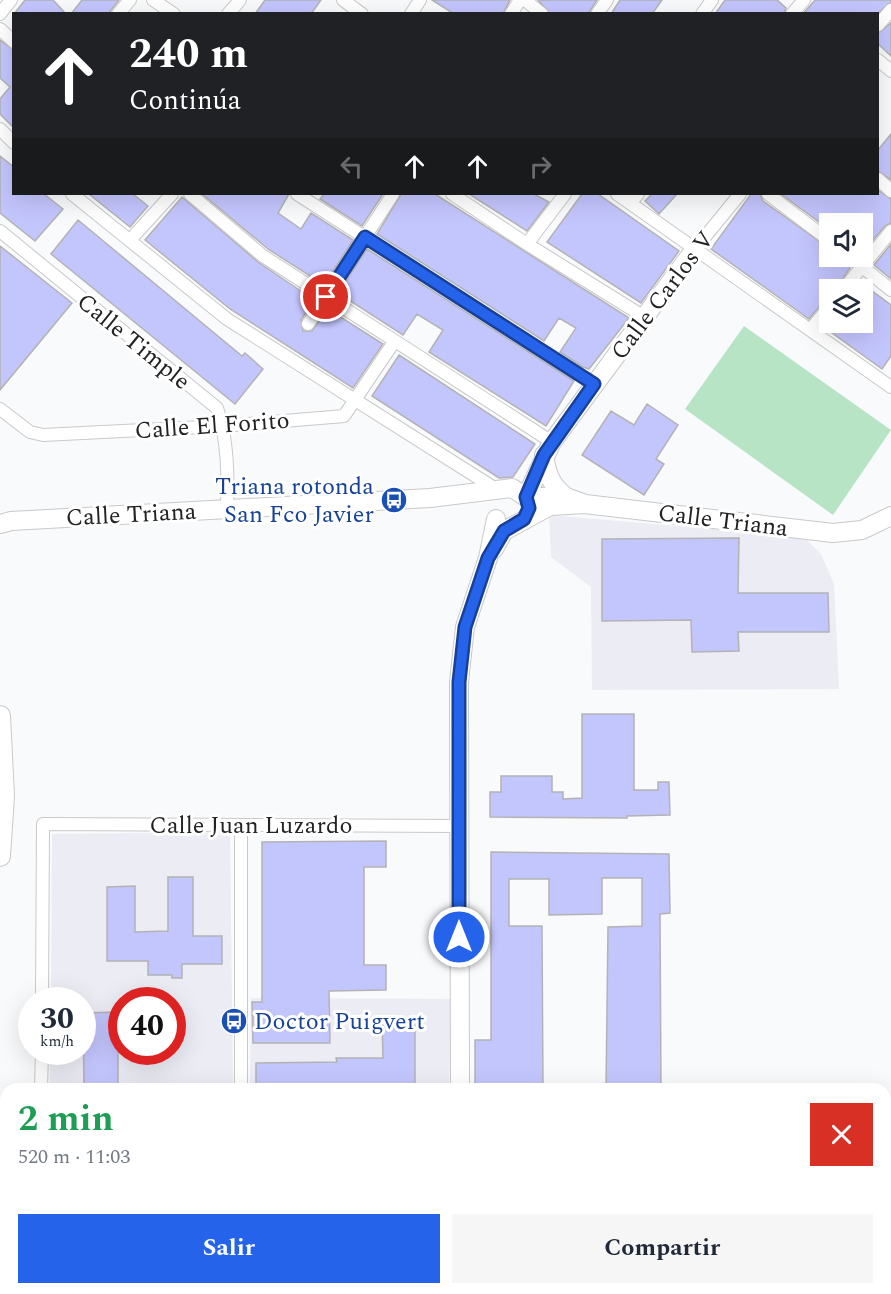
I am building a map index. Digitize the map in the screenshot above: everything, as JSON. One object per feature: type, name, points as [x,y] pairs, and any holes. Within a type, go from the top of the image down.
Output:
[{"type":"main road","name":"Calle Carlos V","points":[[512,492],[548,449],[695,249]]},
{"type":"main road","points":[[548,449],[553,486],[566,497],[585,504]]},
{"type":"main road","points":[[460,1083],[459,682],[465,627],[488,558],[494,516],[492,501],[512,492],[529,508],[520,521],[506,525],[494,516]]},
{"type":"main road","name":"Calle Triana","points":[[4,521],[512,492],[566,497]]},
{"type":"main road","name":"Calle Triana","points":[[430,498],[472,501],[494,516]]},
{"type":"main road","points":[[488,558],[504,531],[520,521],[550,506],[585,504]]},
{"type":"main road","name":"Calle Triana","points":[[585,504],[833,533],[862,530],[891,516]]},
{"type":"main road","points":[[0,716],[4,796],[0,856]]},
{"type":"street","points":[[0,14],[11,0]]},
{"type":"street","points":[[119,12],[130,0]]},
{"type":"street","points":[[153,0],[171,12]]},
{"type":"street","points":[[230,12],[240,0]]},
{"type":"street","points":[[343,0],[359,12]]},
{"type":"street","points":[[525,0],[540,12]]},
{"type":"street","points":[[794,12],[804,0]]},
{"type":"street","points":[[879,24],[891,10]]},
{"type":"street","points":[[0,29],[12,40]]},
{"type":"street","points":[[879,61],[891,71]]},
{"type":"street","points":[[0,129],[12,141]]},
{"type":"street","points":[[879,180],[891,191]]},
{"type":"street","points":[[73,195],[227,319],[357,401],[512,492]]},
{"type":"street","points":[[130,240],[171,195]]},
{"type":"street","points":[[191,195],[263,256],[394,342],[548,449]]},
{"type":"street","points":[[299,195],[594,384]]},
{"type":"street","points":[[308,324],[392,195]]},
{"type":"street","points":[[454,195],[646,318]]},
{"type":"street","points":[[527,244],[565,195]]},
{"type":"street","name":"Calle Carlos V","points":[[695,249],[739,195]]},
{"type":"street","points":[[769,195],[819,233]]},
{"type":"street","points":[[634,198],[695,249],[891,387]]},
{"type":"street","name":"Calle Timple","points":[[0,231],[217,408],[223,426],[228,476],[227,509]]},
{"type":"street","points":[[873,253],[891,231]]},
{"type":"street","points":[[852,279],[861,267]]},
{"type":"street","points":[[863,267],[891,290]]},
{"type":"street","points":[[810,330],[819,319]]},
{"type":"street","name":"Calle El Forito","points":[[0,409],[30,432],[43,435],[223,426],[344,416],[357,401],[394,342]]},
{"type":"street","name":"Calle Juan Luzardo","points":[[42,987],[43,824],[459,826]]},
{"type":"street","points":[[241,825],[241,1083]]},
{"type":"street","points":[[41,1083],[42,1065]]},
{"type":"shaded area","points":[[549,515],[804,537],[821,554],[834,584],[839,689],[592,690],[591,587],[551,557]]},
{"type":"shaded area","points":[[230,832],[233,1083],[50,1083],[50,1065],[96,1065],[96,987],[51,987],[52,834]]},
{"type":"shaded area","points":[[251,998],[451,999],[449,1083],[250,1083]]},
{"type":"green space","points":[[744,326],[891,430],[833,515],[685,409]]},
{"type":"building","points":[[25,0],[53,0],[64,12],[16,12]]},
{"type":"building","points":[[82,0],[119,0],[110,12],[73,12]]},
{"type":"building","points":[[265,0],[321,0],[312,12],[256,12]]},
{"type":"building","points":[[432,0],[510,0],[504,12],[451,12]]},
{"type":"building","points":[[538,0],[597,0],[589,12],[548,12]]},
{"type":"building","points":[[620,0],[662,0],[653,12],[612,12]]},
{"type":"building","points":[[725,0],[777,0],[786,8],[785,12],[716,12]]},
{"type":"building","points":[[815,0],[891,0],[879,12],[805,12]]},
{"type":"building","points":[[891,23],[891,56],[879,45],[879,32]]},
{"type":"building","points":[[0,40],[12,49],[12,126],[0,114],[0,99],[10,87],[0,78]]},
{"type":"building","points":[[891,134],[891,180],[879,172],[879,149]]},
{"type":"building","points":[[0,156],[12,165],[12,195],[45,195],[63,209],[35,241],[0,213]]},
{"type":"building","points":[[879,191],[891,199],[891,223],[885,226],[873,240],[873,213],[819,213],[819,222],[782,195],[879,195]]},
{"type":"building","points":[[90,195],[134,195],[148,206],[130,227]]},
{"type":"building","points":[[203,195],[288,195],[278,213],[301,229],[311,213],[353,240],[324,285],[268,249]]},
{"type":"building","points":[[323,195],[382,195],[362,226],[320,199]]},
{"type":"building","points":[[400,195],[437,195],[629,318],[589,369],[583,367],[560,352],[576,328],[559,318],[544,341],[377,234]]},
{"type":"building","points":[[471,195],[536,195],[549,202],[527,231]]},
{"type":"building","points":[[581,195],[599,195],[679,251],[641,303],[547,242]]},
{"type":"building","points":[[651,195],[676,195],[659,214],[645,201]]},
{"type":"building","points":[[750,195],[760,195],[763,201],[819,241],[819,267],[850,268],[842,279],[819,279],[819,307],[809,319],[711,249]]},
{"type":"building","points":[[182,197],[258,262],[314,300],[301,320],[303,331],[312,331],[328,309],[383,344],[353,388],[230,309],[145,240]]},
{"type":"building","points":[[78,220],[242,356],[245,353],[263,369],[235,404],[51,254]]},
{"type":"building","points":[[891,244],[891,279],[874,265]]},
{"type":"building","points":[[0,246],[72,303],[0,390]]},
{"type":"building","points":[[367,249],[574,381],[546,426],[429,352],[443,330],[417,314],[403,335],[338,293]]},
{"type":"building","points":[[873,292],[891,305],[891,356],[882,369],[832,333],[873,333]]},
{"type":"building","points":[[399,355],[535,444],[513,477],[499,478],[372,396]]},
{"type":"building","points":[[647,404],[678,425],[656,459],[664,464],[644,495],[582,455],[611,411],[634,425]]},
{"type":"building","points":[[739,538],[738,593],[828,593],[829,632],[738,632],[739,651],[692,652],[691,620],[602,621],[602,539]]},
{"type":"building","points":[[582,714],[634,714],[634,790],[658,790],[658,782],[669,782],[670,815],[627,816],[627,818],[490,817],[490,792],[501,792],[501,776],[552,776],[552,792],[563,792],[563,799],[582,798]]},
{"type":"building","points":[[386,841],[386,867],[364,867],[364,965],[386,965],[386,990],[329,991],[330,1043],[253,1043],[252,1002],[262,1002],[262,842]]},
{"type":"building","points":[[491,852],[669,854],[670,913],[660,914],[661,1083],[606,1083],[608,927],[642,926],[642,878],[602,878],[602,914],[549,915],[549,879],[509,879],[509,926],[542,926],[543,1083],[475,1083],[475,1040],[491,1040]]},
{"type":"building","points":[[168,877],[193,877],[193,936],[222,936],[222,964],[182,964],[182,978],[172,978],[172,975],[148,975],[148,961],[107,961],[107,887],[135,886],[135,932],[168,931]]},
{"type":"building","points":[[108,1012],[108,1065],[118,1065],[118,1083],[84,1083],[84,1065],[96,1065],[96,1013]]},
{"type":"building","points":[[382,1022],[415,1022],[415,1083],[256,1083],[256,1063],[337,1062],[336,1058],[383,1058]]},
{"type":"place","name":"Triana rotonda San Fco Javier","points":[[394,500]]},
{"type":"place","name":"Doctor Puigvert","points":[[234,1021]]},
{"type":"route","points":[[326,297],[365,237],[594,384],[544,455],[526,497],[529,508],[524,519],[504,531],[488,558],[465,627],[459,682],[459,937]]}]
